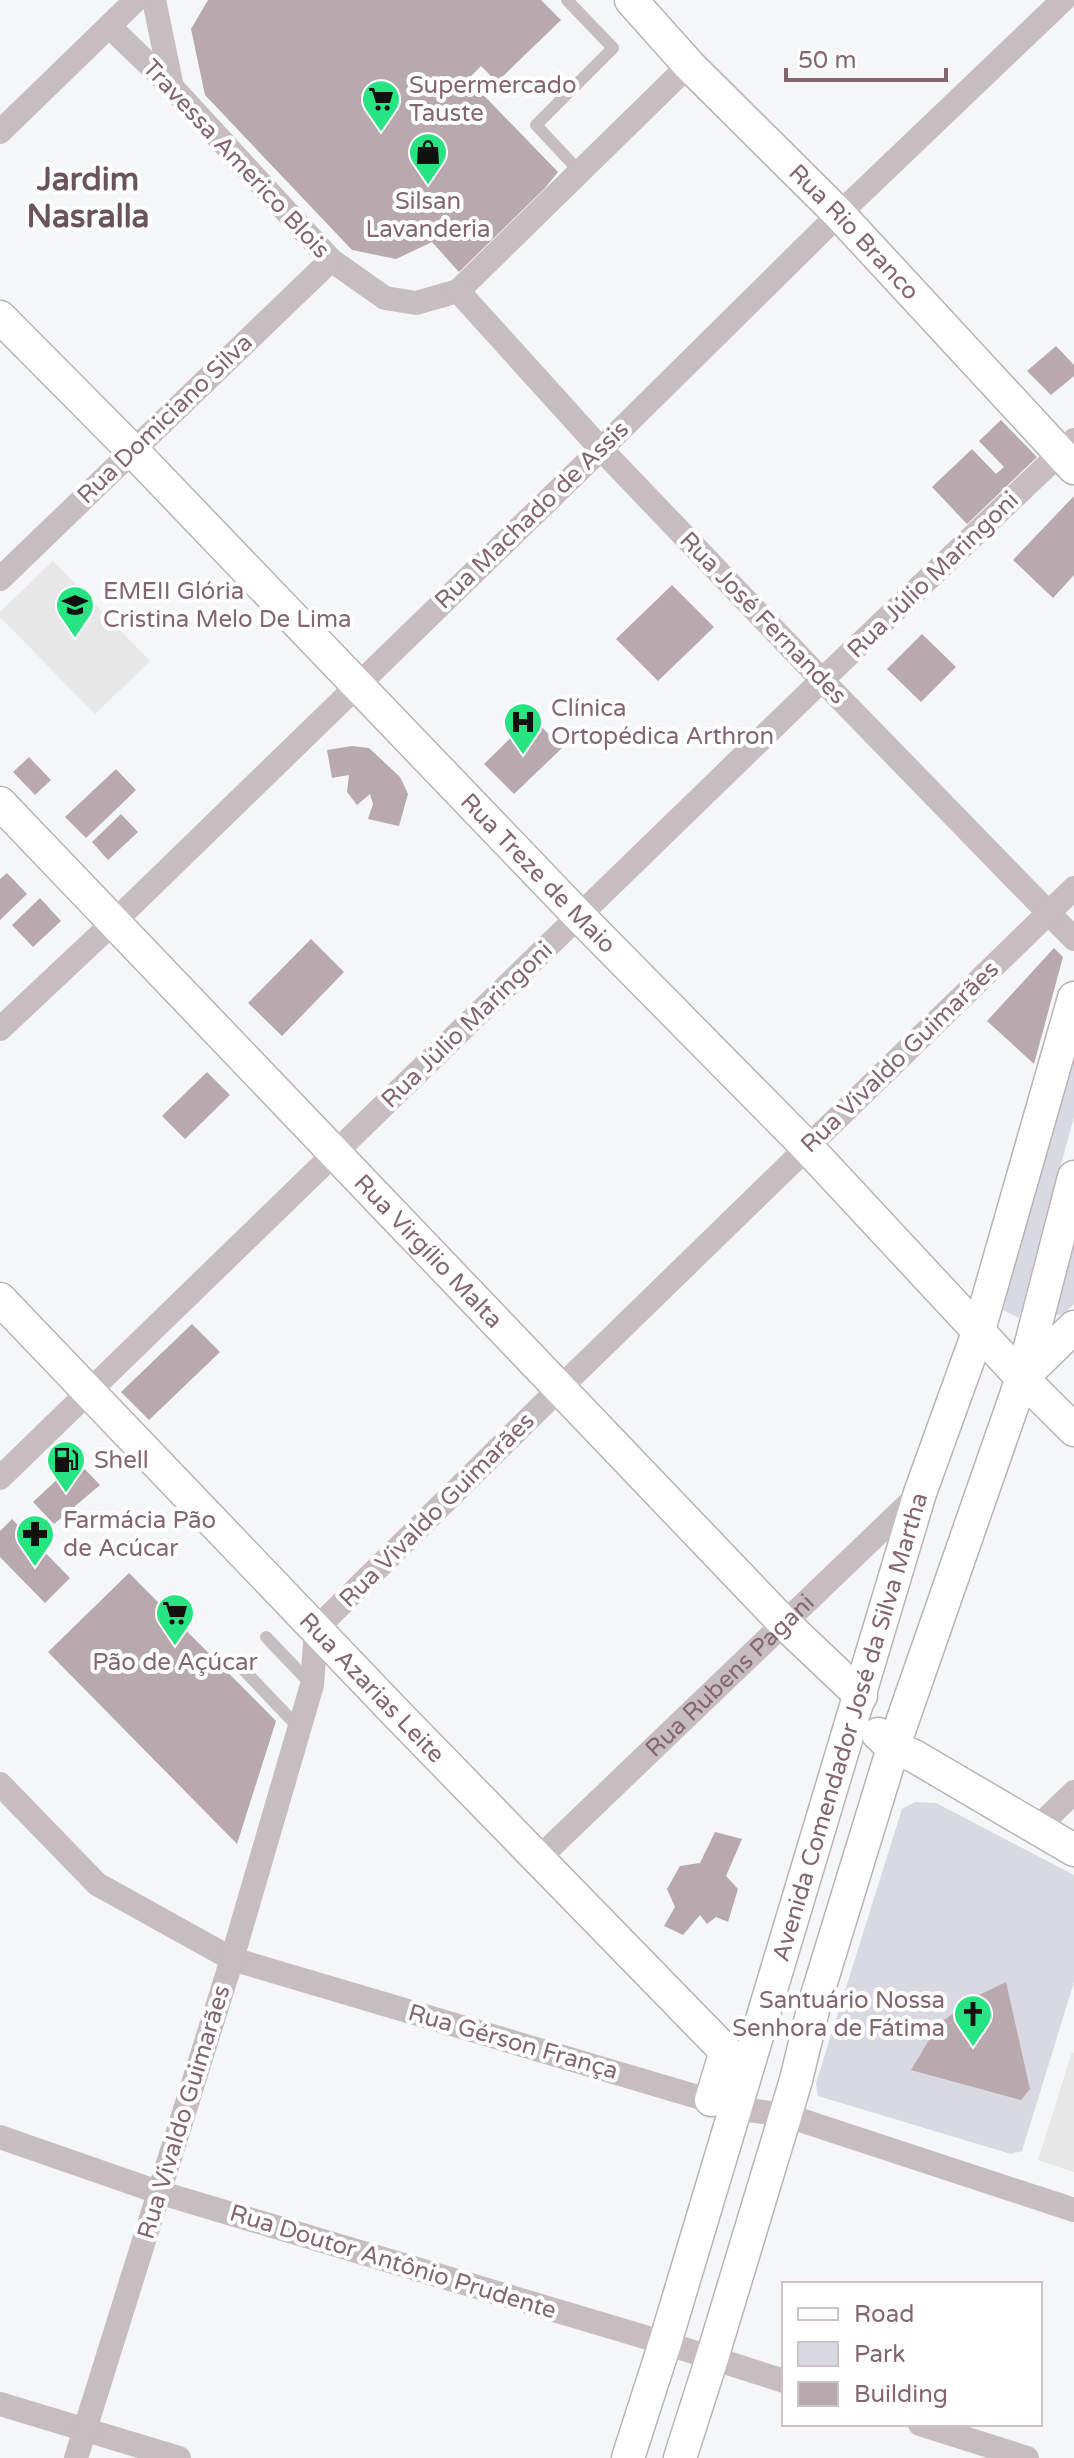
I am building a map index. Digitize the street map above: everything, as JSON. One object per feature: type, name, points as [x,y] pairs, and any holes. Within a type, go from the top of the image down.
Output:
[{"type":"street","points":[[0,132],[136,0]]},
{"type":"street","points":[[154,0],[172,87]]},
{"type":"street","name":"Rua Rio Branco","points":[[631,0],[689,65],[839,214],[1070,454]]},
{"type":"street","name":"Rua Machado de Assis","points":[[0,1029],[1063,0]]},
{"type":"street","name":"Travessa Americo Blois","points":[[110,27],[172,87],[331,260],[385,298],[416,303],[458,291]]},
{"type":"street","points":[[458,291],[689,65]]},
{"type":"street","name":"Rua Domiciano Silva","points":[[0,579],[331,260]]},
{"type":"street","name":"Rua José Fernandes","points":[[458,291],[601,449],[1074,939]]},
{"type":"street","name":"Rua Treze de Maio","points":[[0,317],[132,450],[579,916],[808,1148],[1074,1430]]},
{"type":"street","name":"Rua Júlio Maringoni","points":[[0,1478],[822,680],[1070,454]]},
{"type":"street","name":"Rua Virgílio Malta","points":[[0,803],[783,1622],[861,1696]]},
{"type":"street","name":"Rua Vivaldo Guimarães","points":[[76,2458],[232,1959],[312,1685],[316,1629],[1074,888]]},
{"type":"street","name":"Avenida Comendador José da Silva Martha","points":[[628,2458],[665,2343],[723,2104],[727,2052],[759,2032],[920,1493],[979,1330],[1074,998]]},
{"type":"street","name":"Avenida Comendador José da Silva Martha","points":[[907,1709],[1022,1378],[1074,1177]]},
{"type":"street","name":"Rua Azarias Leite","points":[[0,1299],[727,2052]]},
{"type":"street","points":[[1022,1378],[1074,1327]]},
{"type":"street","name":"Rua Rubens Pagani","points":[[539,1858],[920,1493]]},
{"type":"street","points":[[904,1752],[907,1709],[889,1681],[861,1696],[867,1724],[904,1752],[1074,1850]]},
{"type":"street","name":"Avenida Comendador José da Silva Martha","points":[[680,2458],[796,2080],[815,2002],[904,1752]]},
{"type":"street","name":"Rua Gérson França","points":[[0,1784],[97,1884],[232,1959],[723,2104],[785,2115],[1074,2210]]},
{"type":"street","points":[[1037,1828],[1074,1792]]},
{"type":"street","points":[[769,1991],[815,2002]]},
{"type":"street","points":[[727,2052],[759,2032],[796,2080]]},
{"type":"street","name":"Rua Doutor Antônio Prudente","points":[[1,2137],[158,2192],[782,2380]]},
{"type":"street","points":[[0,2404],[179,2458]]},
{"type":"street","points":[[926,2426],[1027,2458]]},
{"type":"lane","points":[[567,0],[613,48],[536,125],[580,172]]},
{"type":"lane","points":[[266,1637],[312,1685]]},
{"type":"lane","points":[[238,1664],[299,1728]]},
{"type":"shaded area","name":"EMEII Glória Cristina Melo De Lima","points":[[53,561],[150,661],[95,714],[0,617],[0,612]]},
{"type":"shaded area","points":[[1074,2053],[1074,2172],[1038,2160]]},
{"type":"green space","points":[[1074,1045],[1074,1117],[1019,1318],[1003,1310]]},
{"type":"green space","points":[[1074,1227],[1074,1304],[1065,1313],[1050,1317]]},
{"type":"green space","points":[[915,1802],[936,1803],[1074,1875],[1074,1982],[1022,2151],[1011,2154],[818,2096],[816,2083],[902,1809]]},
{"type":"building","name":"Supermercado Tauste","points":[[208,0],[541,0],[561,20],[497,82],[481,66],[468,79],[558,172],[459,272],[432,242],[396,259],[352,250],[205,95],[191,29]]},
{"type":"building","points":[[1056,346],[1074,365],[1074,376],[1051,395],[1027,371]]},
{"type":"building","points":[[1001,420],[1037,457],[967,524],[932,487],[972,449],[996,474],[1004,467],[979,441]]},
{"type":"building","points":[[1074,496],[1074,575],[1053,598],[1013,560]]},
{"type":"building","points":[[672,585],[714,627],[658,681],[616,639]]},
{"type":"building","points":[[922,634],[956,667],[921,702],[887,669]]},
{"type":"building","name":"Clínica Ortopédica Arthron","points":[[532,717],[562,748],[514,794],[484,764]]},
{"type":"building","points":[[352,746],[369,748],[400,777],[408,794],[399,826],[368,819],[373,804],[370,794],[357,805],[347,792],[349,775],[332,778],[327,750]]},
{"type":"building","points":[[29,757],[51,780],[35,795],[13,772]]},
{"type":"building","points":[[116,769],[136,790],[86,838],[65,817]]},
{"type":"building","points":[[121,814],[138,832],[108,860],[92,842]]},
{"type":"building","points":[[7,873],[27,894],[0,920],[0,879]]},
{"type":"building","points":[[40,898],[61,921],[33,947],[12,925]]},
{"type":"building","points":[[311,939],[344,972],[282,1036],[248,1003]]},
{"type":"building","points":[[1054,948],[1063,957],[1034,1064],[987,1021]]},
{"type":"building","points":[[207,1072],[230,1095],[185,1139],[162,1116]]},
{"type":"building","points":[[192,1324],[220,1352],[149,1420],[121,1392]]},
{"type":"building","name":"Shell","points":[[77,1461],[100,1485],[54,1524],[33,1502]]},
{"type":"building","name":"Farmácia Pão de Acúcar","points":[[12,1519],[70,1578],[45,1603],[0,1557],[0,1531]]},
{"type":"building","points":[[129,1573],[276,1721],[237,1844],[48,1652]]},
{"type":"building","points":[[715,1832],[742,1839],[726,1876],[738,1889],[728,1922],[716,1917],[707,1924],[700,1915],[683,1935],[664,1926],[675,1907],[667,1889],[680,1866],[700,1863]]},
{"type":"building","name":"Santuário Nossa Senhora de Fátima","points":[[1006,1982],[1030,2089],[1021,2100],[911,2070],[938,2025],[973,1998]]},
{"type":"place","name":"Supermercado Tauste","points":[[381,133]]},
{"type":"place","name":"Silsan Lavanderia","points":[[428,186]]},
{"type":"place","name":"EMEII Glória Cristina Melo De Lima","points":[[75,639]]},
{"type":"place","name":"Clínica Ortopédica Arthron","points":[[523,756]]},
{"type":"place","name":"Shell","points":[[66,1494]]},
{"type":"place","name":"Farmácia Pão de Acúcar","points":[[35,1568]]},
{"type":"place","name":"Pão de Açúcar","points":[[175,1647]]},
{"type":"place","name":"Santuário Nossa Senhora de Fátima","points":[[973,2048]]},
{"type":"district","name":"Jardim Nasralla","points":[[88,198]]}]
